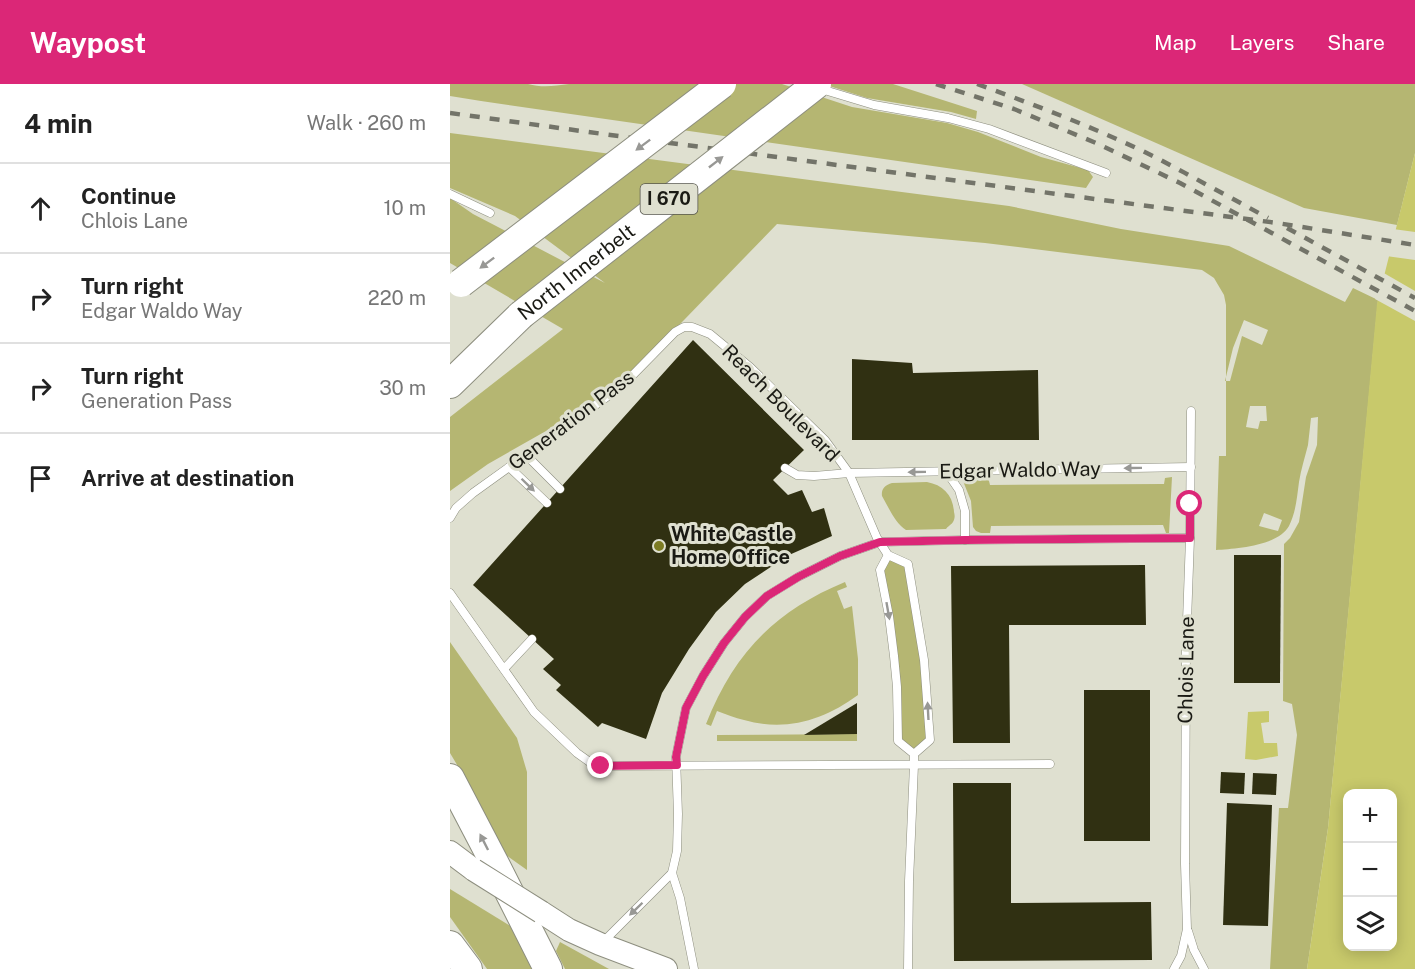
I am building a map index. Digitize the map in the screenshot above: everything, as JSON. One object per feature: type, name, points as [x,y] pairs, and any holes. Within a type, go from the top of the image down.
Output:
[{"type":"highway","points":[[454,288],[723,84]]},
{"type":"highway","name":"North Innerbelt","points":[[450,371],[817,84]]},
{"type":"highway","points":[[450,384],[521,315]]},
{"type":"highway","points":[[450,778],[548,969]]},
{"type":"highway","points":[[450,945],[468,969]]},
{"type":"street","points":[[450,852],[474,870],[569,930],[666,969]]},
{"type":"lane","points":[[806,84],[874,105],[948,118],[989,129],[1106,173]]},
{"type":"lane","points":[[450,194],[490,213]]},
{"type":"lane","name":"Generation Pass","points":[[450,518],[456,508],[473,493],[622,386],[675,332],[684,327],[692,327]]},
{"type":"lane","name":"Reach Boulevard","points":[[692,327],[710,334],[750,367],[825,441],[849,473],[888,555],[908,564],[924,660],[930,740],[914,754]]},
{"type":"lane","name":"Chlois Lane","points":[[1174,969],[1181,956],[1187,929],[1186,649],[1191,411]]},
{"type":"lane","points":[[526,455],[560,489]]},
{"type":"lane","points":[[509,467],[547,503]]},
{"type":"lane","name":"Edgar Waldo Way","points":[[785,468],[796,475],[814,476],[849,473],[1191,467]]},
{"type":"lane","points":[[946,471],[959,490],[965,511],[965,540]]},
{"type":"lane","points":[[694,969],[680,898],[672,873],[677,851],[676,757],[686,708],[703,676],[724,643],[745,617],[767,596],[840,556],[880,542],[1190,538]]},
{"type":"lane","points":[[888,555],[880,570],[894,656],[898,741],[914,754],[908,969]]},
{"type":"lane","points":[[450,593],[534,712],[577,753],[591,763],[601,766],[1050,764]]},
{"type":"lane","points":[[504,669],[532,639]]},
{"type":"lane","points":[[600,944],[672,873]]},
{"type":"lane","name":"Chlois Lane","points":[[1187,929],[1204,969]]},
{"type":"green space","points":[[450,84],[554,86],[569,84],[782,84],[852,107],[947,123],[978,132],[1041,157],[1088,170],[1093,177],[1086,188],[481,101],[450,96]]},
{"type":"green space","points":[[823,84],[893,84],[977,111],[976,119],[951,112],[867,98]]},
{"type":"green space","points":[[1022,84],[1415,84],[1415,153],[1397,225],[1304,208]]},
{"type":"green space","points":[[450,133],[1009,206],[1121,229],[1229,246],[1345,302],[1353,288],[1378,300],[1328,828],[1307,969],[1270,969],[1279,808],[1288,808],[1297,735],[1292,704],[1283,701],[1284,544],[1299,522],[1306,477],[1317,445],[1318,417],[1311,418],[1295,510],[1289,526],[1276,538],[1266,542],[1216,550],[1219,456],[1226,456],[1226,381],[1230,381],[1242,336],[1262,345],[1268,330],[1244,320],[1233,348],[1226,377],[1226,305],[1224,295],[1214,278],[1202,270],[985,243],[777,224],[653,352],[613,389],[488,464],[450,491],[450,417],[563,329],[450,263],[450,198],[473,214],[605,283],[515,216],[450,188]],"holes":[[[1250,406],[1266,406],[1267,421],[1260,421],[1258,429],[1246,427]],[[1264,513],[1282,520],[1278,531],[1259,526]]]},
{"type":"green space","points":[[965,477],[988,477],[990,485],[1164,484],[1165,478],[1172,477],[1169,533],[1166,533],[1163,525],[991,526],[990,533],[981,533],[973,527],[971,501],[963,481]]},
{"type":"green space","points":[[927,482],[942,488],[949,496],[955,516],[954,521],[946,529],[906,530],[882,496],[883,489],[892,483]]},
{"type":"green space","points":[[888,555],[908,564],[916,606],[930,740],[914,754],[898,741],[897,687],[880,570]]},
{"type":"green space","points":[[845,582],[847,587],[837,591],[844,609],[852,606],[858,659],[858,695],[818,717],[790,724],[760,723],[717,711],[711,726],[706,724],[730,676],[760,637],[798,606]]},
{"type":"green space","points":[[450,642],[517,738],[527,772],[527,870],[506,855],[450,753]]},
{"type":"green space","points":[[857,734],[857,741],[717,741],[717,735]]},
{"type":"green space","points":[[450,889],[512,927],[532,969],[487,969],[450,917]]},
{"type":"green space","points":[[560,942],[609,969],[565,969],[556,951]]},
{"type":"shaded area","points":[[1415,153],[1415,969],[1307,969],[1328,828],[1377,304]]},
{"type":"shaded area","points":[[1269,711],[1269,722],[1261,723],[1264,743],[1277,743],[1278,756],[1256,760],[1245,759],[1248,712]]},
{"type":"pier","points":[[1393,229],[1415,232],[1415,260],[1386,256]]},
{"type":"pier","points":[[1382,272],[1415,291],[1415,321],[1375,299]]},
{"type":"building","name":"White Castle Home Office","points":[[693,340],[804,450],[773,480],[788,495],[802,490],[812,512],[824,508],[832,536],[789,555],[745,584],[716,612],[689,649],[662,693],[646,739],[602,723],[598,727],[556,690],[561,685],[543,669],[554,659],[473,585]]},
{"type":"building","points":[[852,359],[912,363],[913,373],[1038,370],[1039,440],[852,440]]},
{"type":"building","points":[[1234,555],[1281,555],[1280,683],[1234,683]]},
{"type":"building","points":[[1145,565],[1146,625],[1009,625],[1010,743],[953,743],[951,566]]},
{"type":"building","points":[[1084,690],[1150,690],[1150,841],[1084,841]]},
{"type":"building","points":[[857,703],[857,734],[804,735]]},
{"type":"building","points":[[1221,772],[1245,773],[1244,794],[1220,793]]},
{"type":"building","points":[[1253,773],[1277,774],[1276,795],[1252,794]]},
{"type":"building","points":[[953,783],[1011,783],[1011,903],[1151,902],[1152,960],[954,961]]},
{"type":"building","points":[[1227,803],[1272,805],[1268,926],[1223,925]]},
{"type":"railway","points":[[936,84],[1014,109],[1096,143],[1180,183],[1415,311]]},
{"type":"railway","points":[[977,84],[1068,118],[1133,147],[1268,218]]},
{"type":"railway","points":[[450,113],[1277,223],[1415,245]]},
{"type":"railway","points":[[1287,228],[1415,298]]},
{"type":"place","name":"White Castle Home Office","points":[[659,546]]},
{"type":"route","points":[[601,766],[677,765],[676,757],[686,708],[724,643],[745,617],[767,596],[840,556],[880,542],[1190,538],[1190,504]]}]
